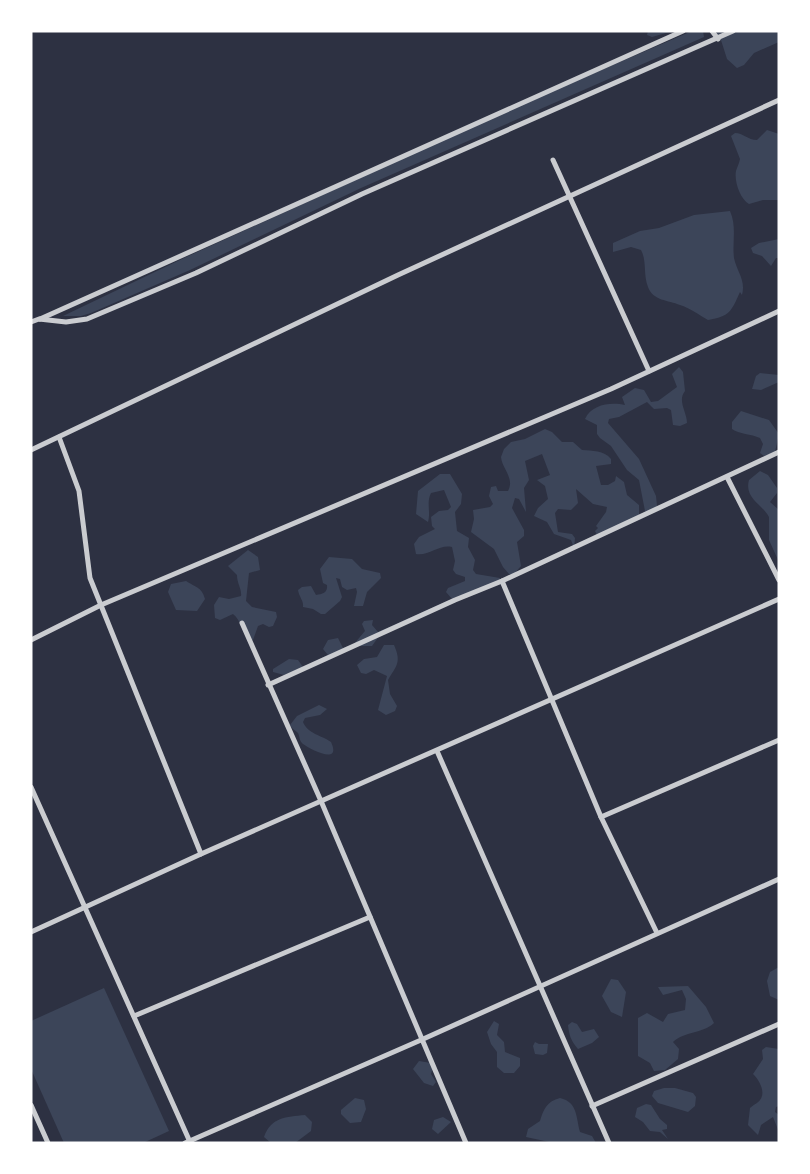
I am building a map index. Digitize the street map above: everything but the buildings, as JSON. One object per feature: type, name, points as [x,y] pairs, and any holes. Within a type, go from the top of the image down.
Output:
[{"type":"street","points":[[31,322],[683,31]]},
{"type":"street","points":[[712,31],[718,39]]},
{"type":"street","points":[[40,319],[66,322],[86,319],[194,274],[362,194],[733,31]]},
{"type":"street","points":[[31,450],[398,276],[779,100]]},
{"type":"street","points":[[553,160],[649,371]]},
{"type":"street","points":[[31,640],[101,605],[649,371],[779,311]]},
{"type":"street","points":[[60,437],[79,490],[90,578],[201,854]]},
{"type":"street","points":[[268,685],[455,600],[502,581],[779,452]]},
{"type":"street","points":[[727,477],[779,580]]},
{"type":"street","points":[[502,581],[601,817],[657,933]]},
{"type":"street","points":[[31,932],[201,854],[779,599]]},
{"type":"street","points":[[242,623],[321,801],[466,1143]]},
{"type":"street","points":[[601,817],[779,740]]},
{"type":"street","points":[[437,751],[609,1143]]},
{"type":"street","points":[[31,787],[134,1016],[188,1142],[421,1040],[779,879]]},
{"type":"street","points":[[134,1016],[370,917]]},
{"type":"street","points":[[592,1106],[779,1024]]},
{"type":"street","points":[[31,1105],[48,1143]]},
{"type":"shaded area","points":[[648,31],[673,31],[652,37],[647,35]]},
{"type":"shaded area","points":[[692,31],[703,31],[704,37],[361,188],[190,270],[91,313],[81,316],[63,316],[184,258],[527,102]]},
{"type":"shaded area","points":[[709,31],[779,31],[779,42],[754,53],[744,65],[737,68],[727,59],[720,37]]},
{"type":"shaded area","points":[[767,130],[779,134],[779,200],[763,200],[749,204],[740,194],[737,185],[736,171],[740,159],[731,136],[738,133],[757,140]]},
{"type":"shaded area","points":[[730,211],[734,229],[734,258],[742,280],[743,290],[742,295],[740,292],[732,309],[721,317],[708,320],[684,306],[657,298],[650,292],[648,287],[641,250],[631,247],[613,252],[613,243],[640,231],[659,228],[694,215]]},
{"type":"shaded area","points":[[779,239],[779,258],[776,258],[771,266],[762,256],[753,253],[751,248],[759,243]]},
{"type":"shaded area","points":[[679,367],[683,372],[685,391],[682,403],[687,423],[680,426],[673,425],[671,410],[667,408],[654,409],[647,402],[619,417],[609,419],[608,423],[639,459],[656,496],[657,506],[650,512],[645,511],[639,480],[627,470],[611,446],[600,438],[597,434],[597,425],[585,419],[592,410],[602,405],[625,405],[622,397],[635,388],[644,390],[651,402],[658,401],[677,387],[672,374]]},
{"type":"shaded area","points":[[760,373],[779,375],[779,382],[761,390],[752,389],[756,376]]},
{"type":"shaded area","points":[[741,411],[769,420],[779,434],[775,452],[764,456],[760,453],[763,444],[760,438],[732,429],[732,422]]},
{"type":"shaded area","points":[[545,429],[552,432],[562,442],[573,442],[582,450],[598,452],[608,456],[611,459],[611,464],[596,466],[601,485],[608,485],[615,481],[616,476],[624,482],[627,495],[639,505],[639,516],[614,531],[597,535],[595,531],[598,528],[596,526],[606,512],[607,507],[593,504],[576,489],[578,503],[571,510],[558,509],[555,513],[558,532],[572,534],[575,538],[574,548],[571,540],[554,534],[547,522],[534,516],[538,508],[548,499],[545,486],[537,480],[550,475],[542,454],[525,461],[529,480],[524,488],[526,512],[519,499],[515,498],[512,508],[524,530],[524,536],[517,542],[521,566],[514,574],[509,574],[503,567],[494,549],[471,532],[474,519],[473,510],[490,507],[493,504],[489,496],[491,487],[496,486],[498,491],[508,491],[510,482],[501,457],[504,449],[511,442],[525,439]]},
{"type":"shaded area","points":[[760,471],[768,475],[777,488],[777,493],[770,502],[779,510],[779,562],[769,540],[769,517],[749,492],[749,480]]},
{"type":"shaded area","points":[[440,474],[450,474],[462,494],[461,504],[455,512],[457,531],[469,538],[468,547],[475,560],[473,570],[476,574],[500,578],[498,583],[379,636],[372,646],[355,646],[284,675],[273,672],[273,669],[289,659],[298,660],[303,667],[328,655],[323,649],[328,640],[338,638],[343,648],[354,644],[365,631],[362,624],[364,621],[373,620],[372,625],[378,632],[452,599],[446,592],[448,588],[465,581],[465,577],[456,574],[453,570],[455,561],[452,547],[443,547],[426,553],[416,554],[414,544],[419,537],[435,529],[432,526],[431,517],[439,511],[448,510],[451,507],[444,490],[431,493],[428,522],[416,514],[418,491]]},
{"type":"shaded area","points":[[248,550],[258,557],[260,570],[249,573],[246,601],[252,607],[276,612],[277,617],[273,626],[269,627],[263,624],[258,626],[253,640],[248,640],[238,619],[233,614],[220,620],[215,618],[214,605],[219,597],[229,599],[241,596],[237,575],[228,566]]},
{"type":"shaded area","points":[[329,557],[352,559],[362,569],[380,573],[381,578],[367,592],[363,606],[354,606],[356,588],[347,590],[342,587],[340,579],[336,578],[342,597],[340,601],[325,614],[303,607],[298,590],[302,587],[311,586],[316,595],[322,594],[327,590],[327,585],[323,583],[320,569]]},
{"type":"shaded area","points":[[186,581],[198,588],[204,595],[205,599],[197,611],[176,610],[168,592],[171,584]]},
{"type":"shaded area","points":[[384,645],[394,645],[398,656],[396,668],[388,680],[390,694],[397,706],[395,711],[386,715],[378,710],[387,676],[374,670],[366,674],[361,673],[357,665],[364,659],[377,657]]},
{"type":"shaded area","points":[[319,705],[327,709],[320,715],[305,718],[303,722],[311,732],[331,742],[333,749],[332,753],[329,754],[318,752],[303,744],[298,733],[290,725],[297,716]]},
{"type":"shaded area","points":[[779,967],[779,1000],[770,996],[767,981],[770,972]]},
{"type":"shaded area","points":[[611,979],[618,980],[626,992],[622,1017],[611,1012],[602,996]]},
{"type":"shaded area","points":[[688,986],[706,1007],[714,1023],[709,1027],[678,1038],[673,1042],[679,1049],[678,1059],[665,1070],[654,1071],[650,1063],[638,1056],[638,1018],[647,1013],[663,1022],[668,1014],[685,1010],[686,999],[682,990],[663,995],[658,987]]},
{"type":"shaded area","points":[[104,988],[169,1131],[143,1143],[64,1143],[31,1069],[31,1021]]},
{"type":"shaded area","points":[[494,1021],[499,1024],[497,1035],[504,1042],[505,1052],[520,1058],[520,1066],[514,1073],[504,1073],[497,1067],[497,1052],[491,1044],[487,1032]]},
{"type":"shaded area","points":[[572,1022],[577,1024],[582,1032],[594,1029],[599,1037],[592,1043],[578,1049],[572,1041],[569,1032],[568,1025]]},
{"type":"shaded area","points":[[535,1042],[548,1044],[547,1053],[543,1055],[535,1054],[533,1046]]},
{"type":"shaded area","points":[[766,1047],[779,1049],[779,1106],[776,1107],[775,1112],[779,1115],[779,1132],[773,1117],[761,1125],[758,1135],[748,1125],[750,1108],[762,1096],[762,1088],[753,1074],[763,1059],[762,1050]]},
{"type":"shaded area","points":[[419,1061],[431,1063],[433,1067],[431,1074],[436,1082],[433,1086],[424,1083],[413,1069]]},
{"type":"shaded area","points":[[664,1088],[675,1088],[693,1093],[696,1097],[695,1106],[688,1112],[658,1103],[652,1096],[654,1091]]},
{"type":"shaded area","points":[[355,1098],[364,1100],[366,1109],[361,1122],[350,1123],[341,1114],[341,1110]]},
{"type":"shaded area","points":[[560,1098],[566,1100],[573,1107],[580,1132],[592,1136],[596,1143],[554,1143],[526,1137],[528,1129],[540,1121],[546,1106]]},
{"type":"shaded area","points":[[646,1104],[651,1105],[660,1119],[667,1125],[667,1129],[662,1130],[668,1139],[660,1132],[650,1131],[643,1122],[635,1117],[637,1108]]},
{"type":"shaded area","points":[[305,1115],[312,1122],[311,1131],[295,1143],[271,1143],[264,1137],[271,1125],[280,1119]]},
{"type":"shaded area","points":[[443,1117],[451,1122],[438,1134],[432,1129],[434,1120]]}]
